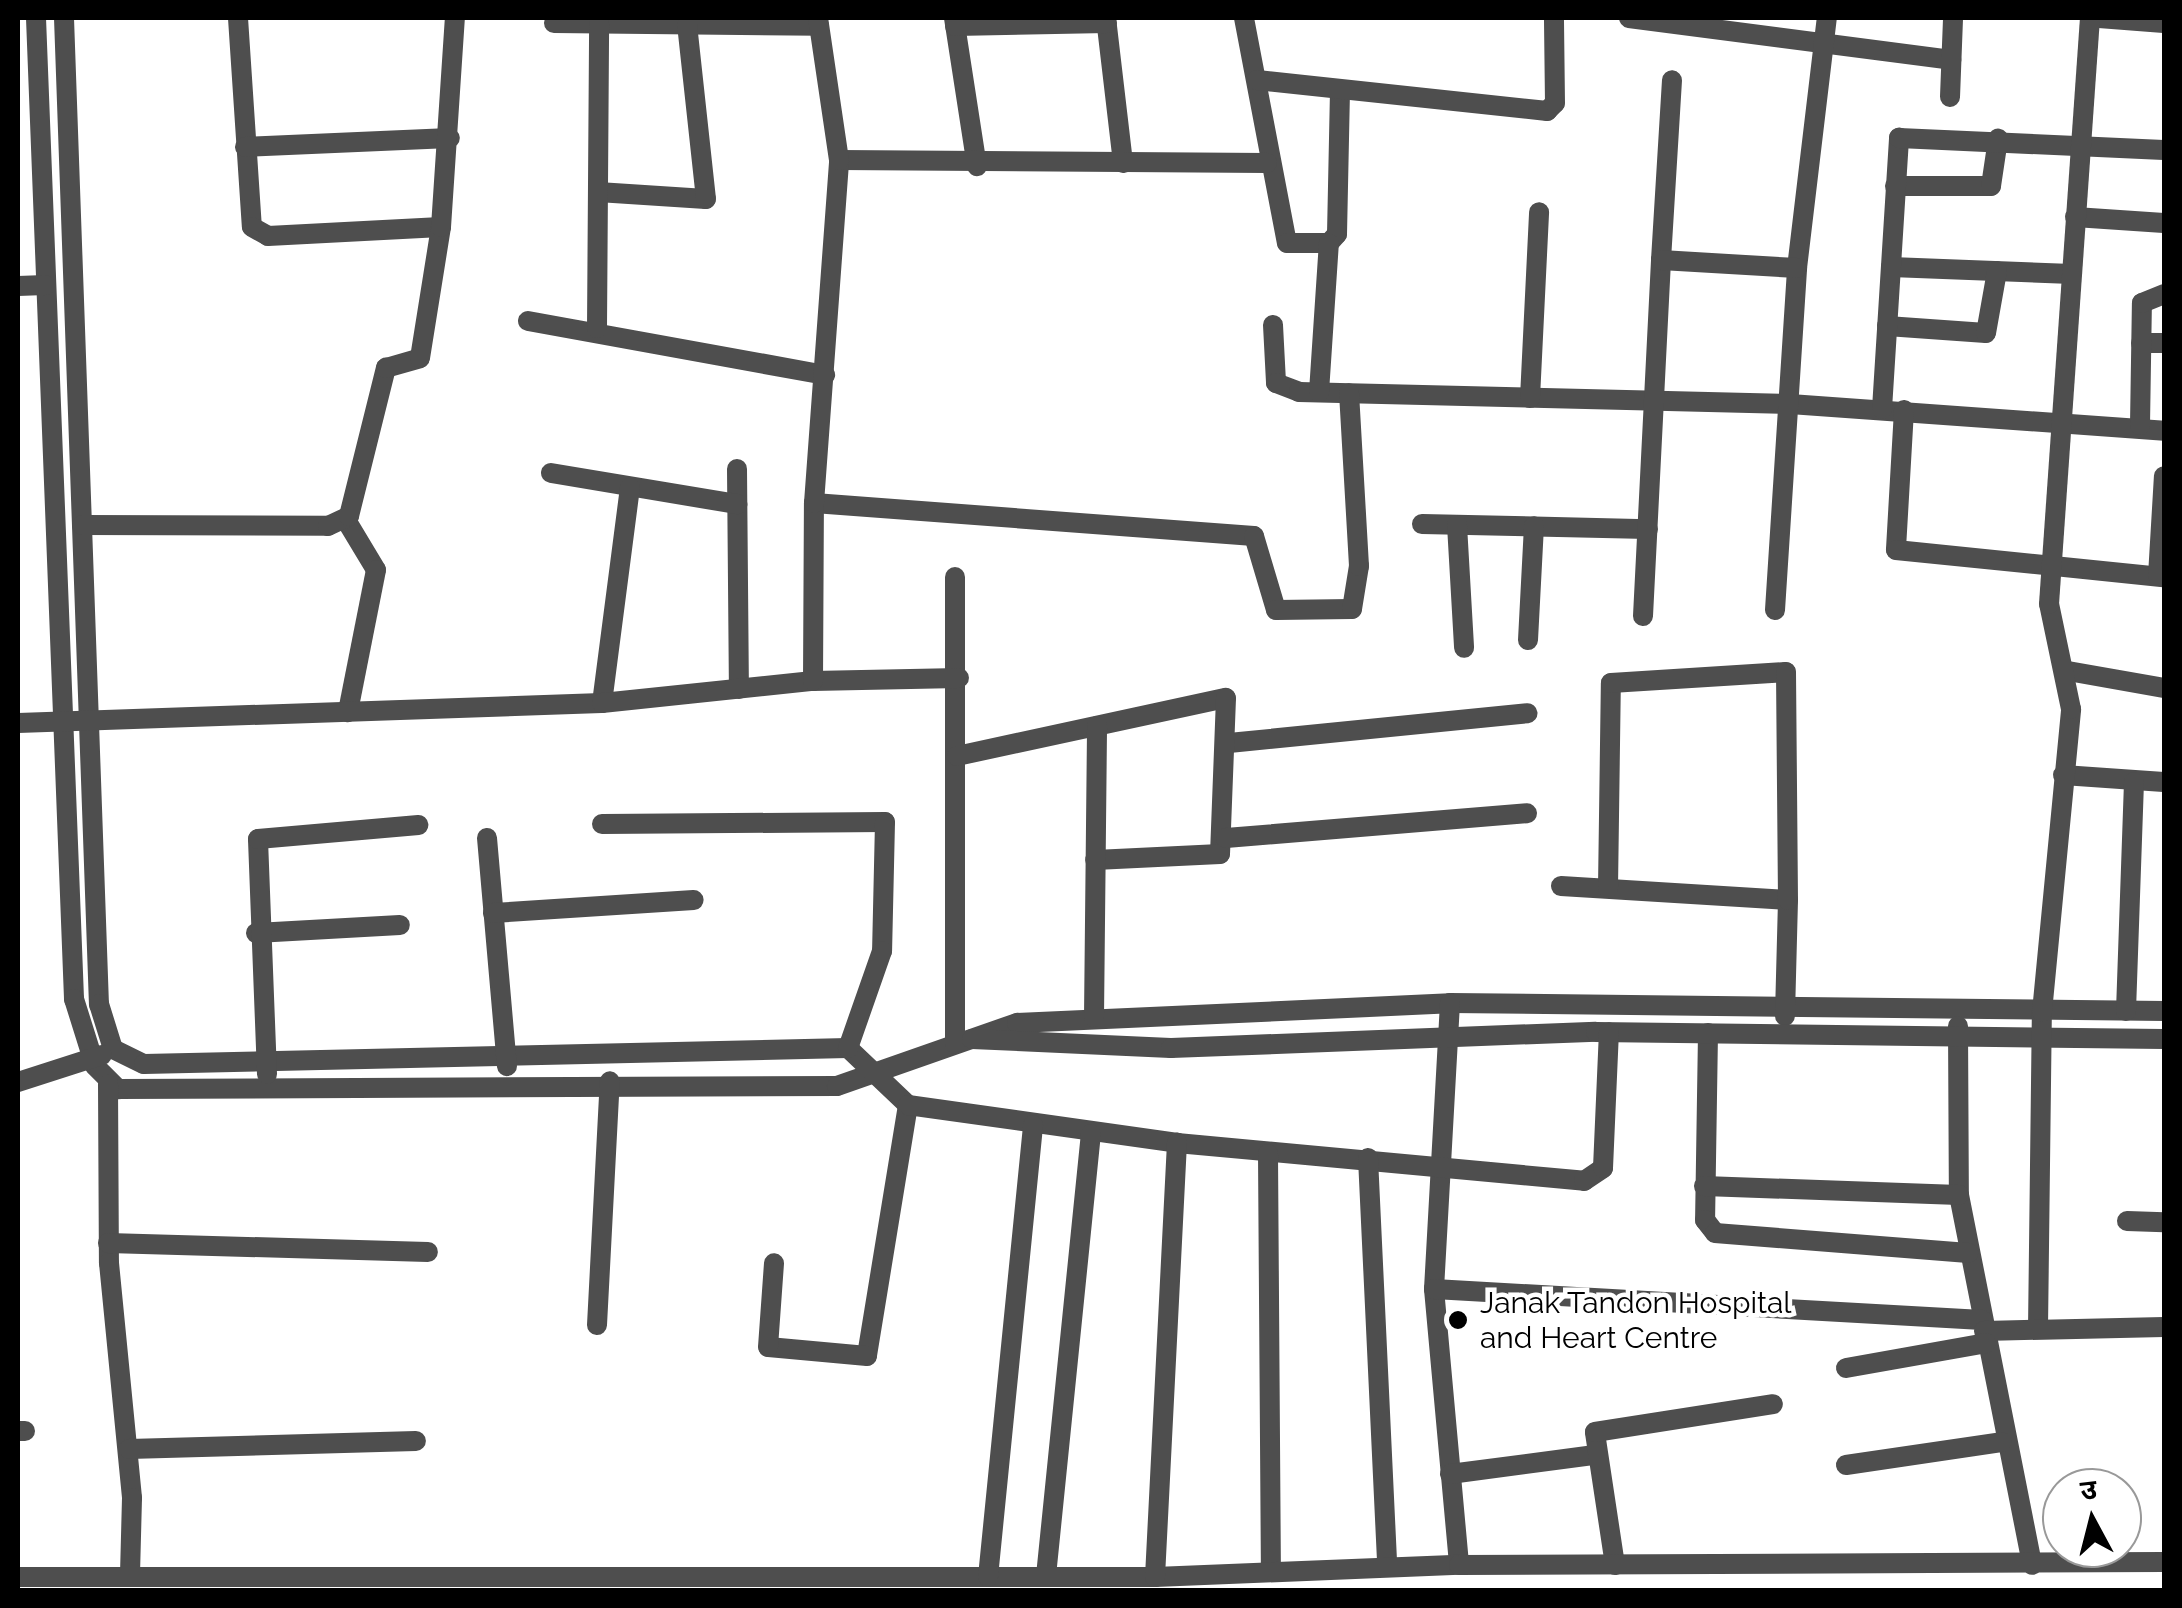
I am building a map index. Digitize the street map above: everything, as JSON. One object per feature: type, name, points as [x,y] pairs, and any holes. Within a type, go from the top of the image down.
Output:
[{"type":"street","points":[[36,18],[74,999],[93,1060],[108,1084],[108,1242],[129,1449],[130,1577]]},
{"type":"street","points":[[64,18],[100,1004],[113,1050],[144,1064],[848,1048],[883,1074],[908,1105],[1090,1134],[1268,1154],[1368,1158],[1584,1181],[1601,1174],[1609,1032]]},
{"type":"street","points":[[238,18],[246,216],[259,234],[441,228]]},
{"type":"street","points":[[348,712],[376,570],[346,520],[386,368],[419,363],[441,228],[455,18]]},
{"type":"street","points":[[1244,18],[1280,239],[1330,243]]},
{"type":"street","points":[[1257,80],[1547,111],[1555,103],[1554,18]]},
{"type":"street","points":[[1629,18],[1951,60]]},
{"type":"street","points":[[1775,610],[1796,268],[1827,18]]},
{"type":"street","points":[[1950,97],[1953,18]]},
{"type":"street","points":[[2038,1330],[2042,1012],[2068,670],[2050,619],[2052,562],[2090,18]]},
{"type":"street","points":[[2100,18],[2164,23]]},
{"type":"street","points":[[976,166],[955,22],[1106,20],[1123,164]]},
{"type":"street","points":[[554,23],[819,22],[839,160],[814,503],[813,681]]},
{"type":"street","points":[[597,328],[599,24]]},
{"type":"street","points":[[598,192],[706,199],[687,25]]},
{"type":"street","points":[[1643,616],[1651,402],[1672,80]]},
{"type":"street","points":[[1320,392],[1330,243],[1338,234],[1340,90]]},
{"type":"street","points":[[1882,409],[1895,186],[1904,134],[2164,150]]},
{"type":"street","points":[[245,147],[450,138]]},
{"type":"street","points":[[1895,186],[1991,186],[1998,139]]},
{"type":"street","points":[[839,160],[976,166],[1267,163]]},
{"type":"street","points":[[1530,398],[1539,212]]},
{"type":"street","points":[[2075,217],[2164,223]]},
{"type":"street","points":[[1661,260],[1796,268]]},
{"type":"street","points":[[1890,267],[2072,274]]},
{"type":"street","points":[[1887,326],[1986,332],[1998,271]]},
{"type":"street","points":[[18,286],[45,285]]},
{"type":"street","points":[[2140,425],[2142,303],[2164,294]]},
{"type":"street","points":[[528,321],[597,328],[824,374]]},
{"type":"street","points":[[1273,325],[1276,383],[1320,392],[1790,404],[2063,418],[2140,425],[2164,432]]},
{"type":"street","points":[[2142,343],[2164,343]]},
{"type":"street","points":[[814,503],[1254,536],[1276,610],[1352,609],[1359,566],[1349,393]]},
{"type":"street","points":[[1904,410],[1896,550],[2052,562],[2162,576],[2164,476]]},
{"type":"street","points":[[737,469],[739,689]]},
{"type":"street","points":[[551,473],[737,504]]},
{"type":"street","points":[[602,703],[630,488]]},
{"type":"street","points":[[82,525],[346,520]]},
{"type":"street","points":[[1422,524],[1648,529]]},
{"type":"street","points":[[1457,525],[1464,648]]},
{"type":"street","points":[[1528,640],[1534,526]]},
{"type":"street","points":[[954,577],[959,678],[963,1041]]},
{"type":"street","points":[[2068,670],[2164,688]]},
{"type":"street","points":[[1608,888],[1611,683],[1786,672],[1788,900],[1784,1034]]},
{"type":"street","points":[[18,723],[602,703],[813,681],[959,678]]},
{"type":"street","points":[[957,756],[1222,698],[1228,743],[1226,838],[1215,855],[1095,860]]},
{"type":"street","points":[[1228,743],[1527,713]]},
{"type":"street","points":[[1094,1017],[1097,726]]},
{"type":"street","points":[[2063,775],[2164,782]]},
{"type":"street","points":[[2126,1012],[2134,782]]},
{"type":"street","points":[[1226,838],[1527,813]]},
{"type":"street","points":[[602,824],[885,822],[882,951],[848,1048]]},
{"type":"street","points":[[268,1094],[256,933],[262,834],[418,825]]},
{"type":"street","points":[[487,838],[509,1082]]},
{"type":"street","points":[[1561,886],[1788,900]]},
{"type":"street","points":[[493,913],[694,900]]},
{"type":"street","points":[[256,933],[400,925]]},
{"type":"street","points":[[108,1084],[268,1094],[509,1082],[837,1086],[883,1074],[963,1041],[1094,1017],[1450,1002],[2164,1011]]},
{"type":"street","points":[[1450,1002],[1437,1164],[1434,1288],[1459,1565]]},
{"type":"street","points":[[1958,1010],[1959,1195],[2001,1442],[2032,1565]]},
{"type":"street","points":[[963,1041],[1171,1048],[1609,1032],[2164,1039]]},
{"type":"street","points":[[1708,1033],[1705,1220],[1734,1238],[1968,1253]]},
{"type":"street","points":[[18,1082],[93,1060],[113,1050]]},
{"type":"street","points":[[597,1325],[610,1081]]},
{"type":"street","points":[[774,1263],[768,1347],[867,1356],[908,1105]]},
{"type":"street","points":[[988,1577],[1033,1125]]},
{"type":"street","points":[[1046,1576],[1090,1134]]},
{"type":"street","points":[[1155,1577],[1177,1143]]},
{"type":"street","points":[[1268,1154],[1271,1571]]},
{"type":"street","points":[[1368,1158],[1387,1566]]},
{"type":"street","points":[[1704,1186],[1959,1195]]},
{"type":"street","points":[[2127,1221],[2164,1222]]},
{"type":"street","points":[[108,1242],[428,1252]]},
{"type":"street","points":[[1434,1288],[1984,1331],[2164,1327]]},
{"type":"street","points":[[1846,1368],[1984,1331]]},
{"type":"street","points":[[1615,1565],[1592,1437],[1605,1429],[1773,1404]]},
{"type":"street","points":[[129,1449],[416,1441]]},
{"type":"street","points":[[1846,1465],[2001,1442]]},
{"type":"street","points":[[1450,1474],[1595,1455]]},
{"type":"street","points":[[18,1576],[1155,1577],[1271,1571],[1352,1581],[1387,1566],[2164,1562]]},
{"type":"place","name":"Janak Tandon Hospital and Heart Centre","points":[[1458,1320]]}]
